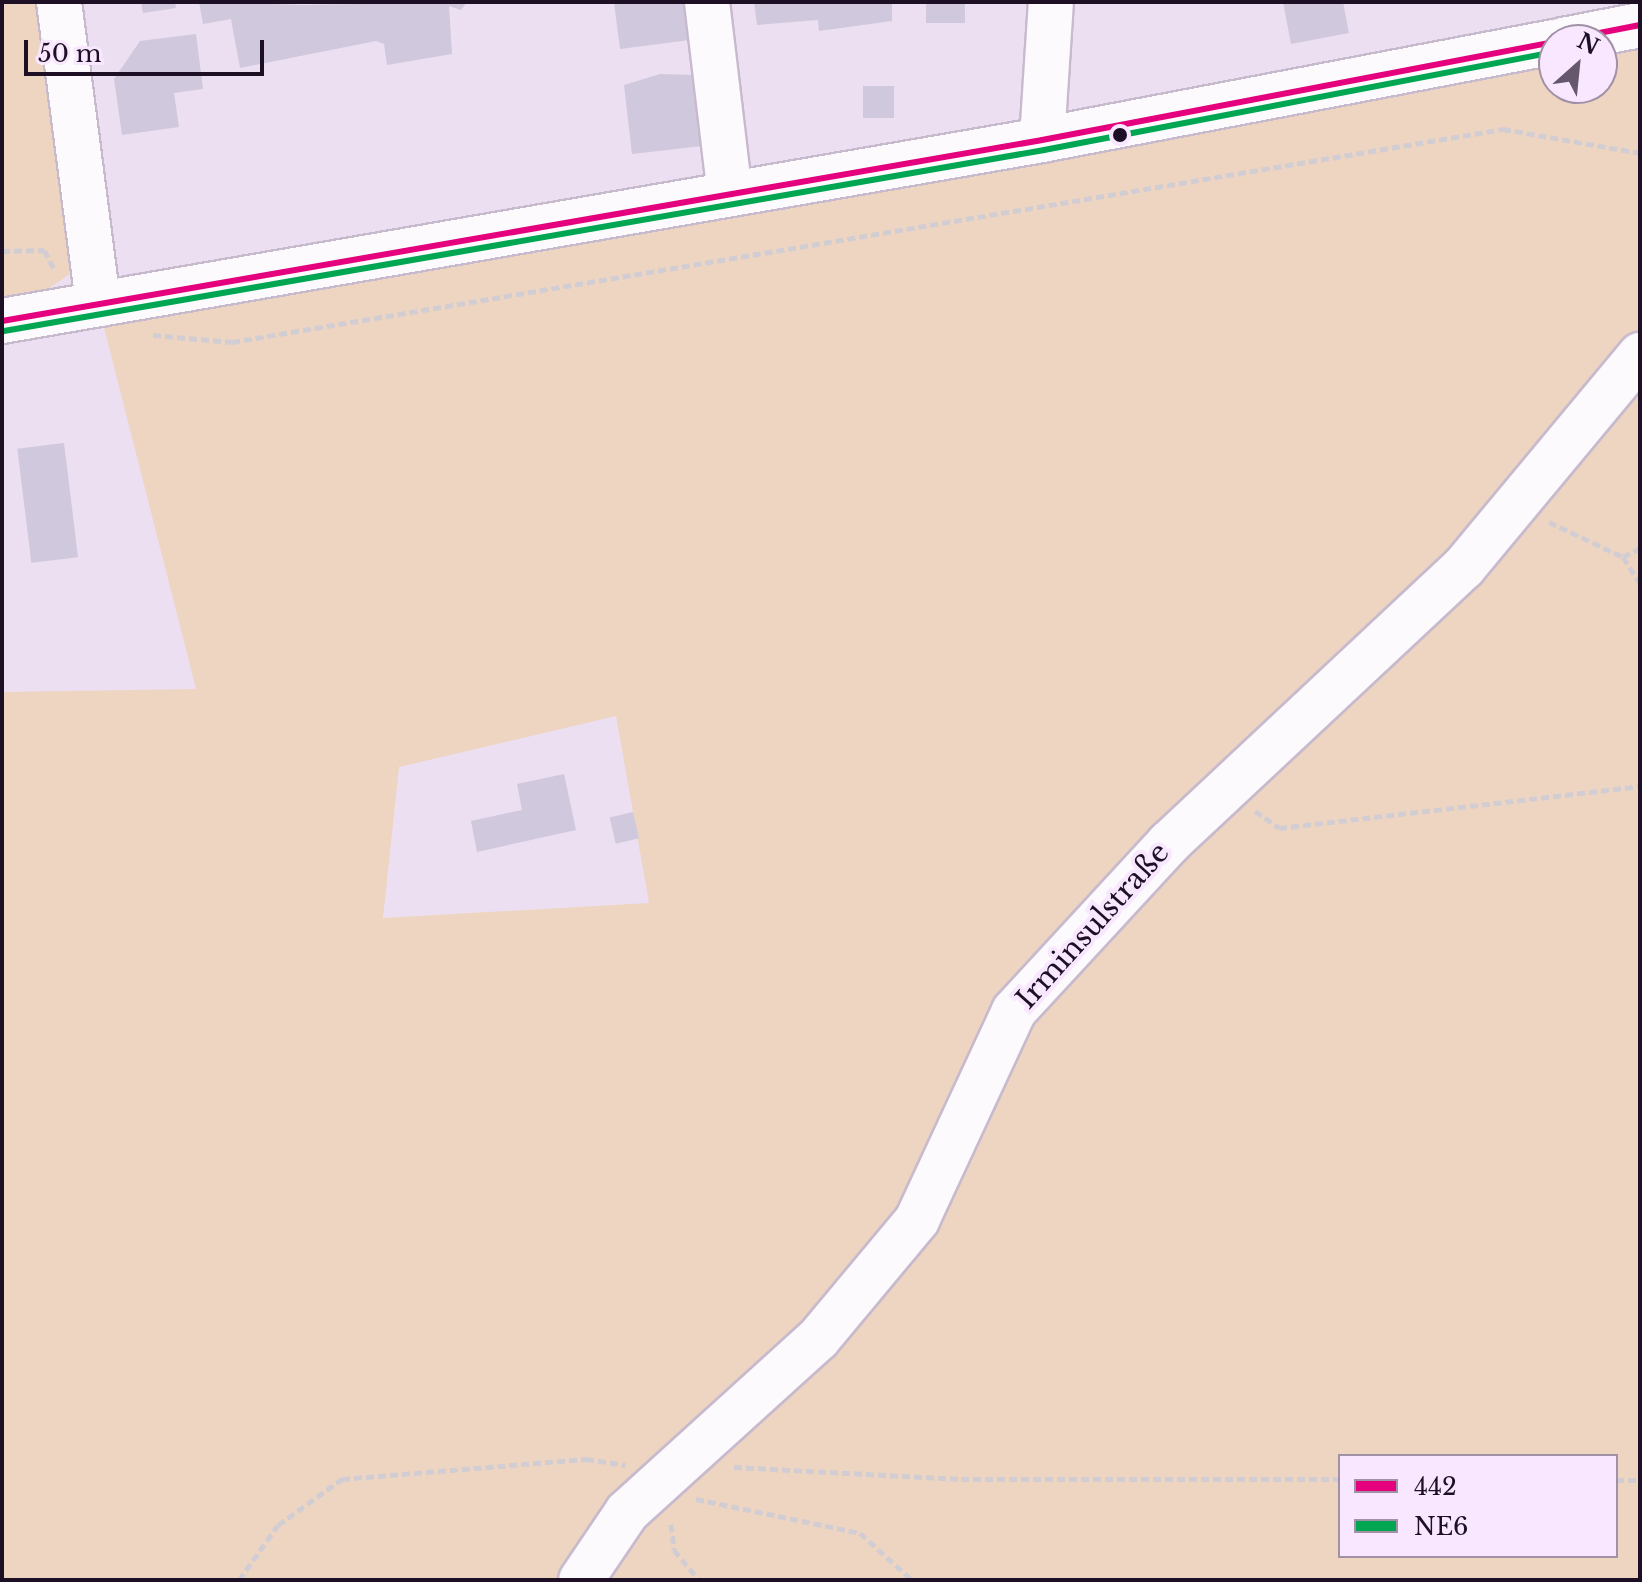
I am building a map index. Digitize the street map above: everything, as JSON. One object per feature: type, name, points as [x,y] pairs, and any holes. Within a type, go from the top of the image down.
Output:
[{"type":"street","points":[[59,2],[98,304]]},
{"type":"street","points":[[707,2],[730,194]]},
{"type":"street","points":[[1042,140],[1051,2]]},
{"type":"street","points":[[1618,29],[1640,25]]},
{"type":"street","points":[[2,321],[1042,140],[1538,45]]},
{"type":"street","name":"Irminsulstraße","points":[[581,1580],[664,1494],[691,1452],[818,1339],[917,1220],[1014,1011],[1225,789],[1519,508],[1640,355]]},
{"type":"path","points":[[98,304],[154,335],[232,342],[1503,129],[1640,153]]},
{"type":"path","points":[[1519,508],[1623,557],[1640,583]]},
{"type":"path","points":[[1623,557],[1640,548]]},
{"type":"path","points":[[1225,789],[1279,828],[1640,786]]},
{"type":"path","points":[[691,1452],[736,1467],[961,1479],[1338,1479]]},
{"type":"path","points":[[239,1580],[296,1509],[354,1476],[586,1459],[635,1468],[664,1494],[728,1503],[860,1533],[912,1580]]},
{"type":"path","points":[[1618,1480],[1640,1480]]},
{"type":"path","points":[[664,1494],[674,1550],[699,1580]]},
{"type":"shaded area","points":[[2,2],[44,2],[73,272],[36,297],[2,300]]},
{"type":"shaded area","points":[[1640,25],[1640,1580],[2,1580],[2,692],[196,689],[98,304],[1538,45],[1538,104],[1618,104],[1618,34]],"holes":[[[616,716],[649,903],[383,918],[399,767]]]},
{"type":"building","points":[[141,2],[175,2],[176,8],[143,13]]},
{"type":"building","points":[[199,2],[303,5],[467,2],[461,10],[449,6],[452,54],[387,65],[384,44],[376,41],[240,68],[231,19],[203,24]]},
{"type":"building","points":[[614,2],[685,2],[690,40],[620,49]]},
{"type":"building","points":[[754,2],[892,2],[892,21],[819,31],[818,20],[757,25]]},
{"type":"building","points":[[926,2],[965,2],[965,23],[926,23]]},
{"type":"building","points":[[1283,2],[1343,2],[1349,33],[1291,44]]},
{"type":"building","points":[[196,34],[203,89],[174,93],[179,127],[122,135],[114,79],[140,41]]},
{"type":"building","points":[[660,74],[694,75],[702,146],[632,154],[624,85]]},
{"type":"building","points":[[863,86],[894,86],[894,118],[863,118]]},
{"type":"building","points":[[64,443],[78,557],[31,563],[17,449]]},
{"type":"building","points":[[564,774],[576,830],[477,852],[471,821],[522,810],[517,784]]},
{"type":"building","points":[[633,812],[639,838],[616,844],[610,817]]},
{"type":"transit line","name":"442","points":[[1618,29],[1640,25]]},
{"type":"transit line","name":"442","points":[[2,321],[1042,140],[1538,45]]},
{"type":"transit line","name":"NE6","points":[[4,331],[1044,150],[1538,55]]}]
